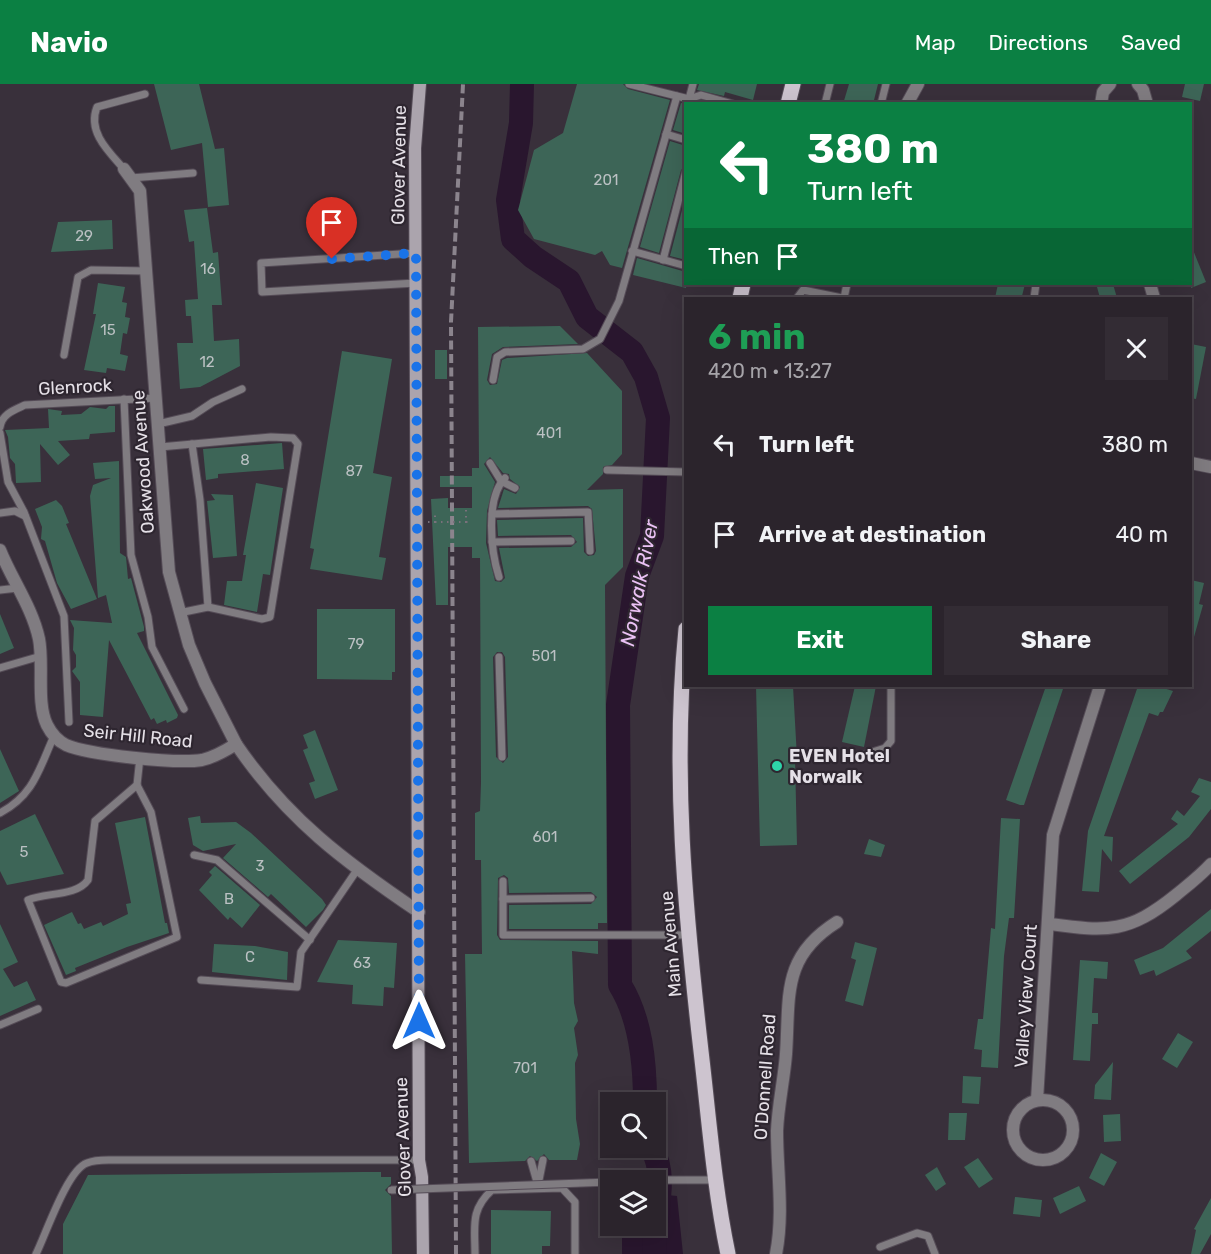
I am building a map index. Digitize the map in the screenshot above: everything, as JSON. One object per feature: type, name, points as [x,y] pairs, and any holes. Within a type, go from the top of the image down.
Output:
[{"type":"main road","points":[[788,102],[793,84]]},
{"type":"main road","name":"Main Avenue","points":[[684,654],[679,763],[689,935],[714,1180],[728,1254]]},
{"type":"street","name":"Glover Avenue","points":[[420,84],[415,148],[419,1160],[422,1177],[423,1254]]},
{"type":"street","points":[[908,102],[918,84]]},
{"type":"street","points":[[1101,102],[1103,92],[1110,84]]},
{"type":"street","points":[[1138,84],[1143,90],[1146,102]]},
{"type":"street","name":"Oakwood Avenue","points":[[127,173],[140,191],[169,572],[179,613],[205,683],[236,744]]},
{"type":"street","points":[[1192,463],[1211,466]]},
{"type":"street","points":[[0,550],[34,624],[41,656],[46,724],[54,736]]},
{"type":"street","name":"Valley View Court","points":[[1037,1100],[1050,924],[1048,895],[1053,835],[1100,687]]},
{"type":"street","name":"Seir Hill Road","points":[[54,736],[76,748],[140,757],[195,761],[213,757],[236,744]]},
{"type":"street","points":[[236,744],[291,813],[314,836],[357,870],[419,912]]},
{"type":"street","points":[[1050,924],[1106,928],[1137,922],[1157,910],[1211,864]]},
{"type":"street","name":"O'Donnell Road","points":[[776,1254],[780,1221],[777,1130],[789,990],[798,962],[807,948],[817,934],[837,922]]},
{"type":"street","points":[[1037,1100],[1052,1100],[1062,1106],[1070,1115],[1074,1126],[1073,1138],[1067,1149],[1058,1156],[1046,1160],[1035,1159],[1024,1154],[1016,1144],[1012,1133],[1013,1121],[1019,1110],[1037,1100]]},
{"type":"lane","points":[[629,84],[691,101]]},
{"type":"lane","points":[[691,101],[693,84]]},
{"type":"lane","points":[[826,102],[830,84]]},
{"type":"lane","points":[[882,102],[886,84]]},
{"type":"lane","points":[[145,94],[97,108],[93,116],[102,145],[127,173],[193,173]]},
{"type":"lane","points":[[691,101],[701,95],[726,102]]},
{"type":"lane","points":[[493,380],[497,357],[505,352],[583,349],[600,339],[619,301],[677,96]]},
{"type":"lane","points":[[666,134],[684,139]]},
{"type":"lane","points":[[663,260],[684,179]]},
{"type":"lane","points":[[632,251],[684,265]]},
{"type":"lane","points":[[416,253],[261,263],[262,291],[416,283]]},
{"type":"lane","points":[[64,355],[78,278],[83,272],[92,270],[147,271]]},
{"type":"lane","points":[[798,297],[803,291],[837,297]]},
{"type":"lane","points":[[158,424],[192,416],[213,402],[242,389]]},
{"type":"lane","points":[[124,399],[131,555],[148,617],[152,647],[184,709]]},
{"type":"lane","name":"Glenrock","points":[[1,424],[9,412],[25,405],[156,399]]},
{"type":"lane","points":[[0,433],[8,482],[26,516],[64,616],[69,722]]},
{"type":"lane","points":[[160,447],[279,437],[293,438],[298,444],[272,614],[262,619],[208,607],[179,613]]},
{"type":"lane","points":[[192,444],[201,500],[208,607]]},
{"type":"lane","points":[[490,463],[503,479],[515,488]]},
{"type":"lane","points":[[607,470],[682,472]]},
{"type":"lane","points":[[499,577],[493,557],[492,514],[503,479]]},
{"type":"lane","points":[[0,513],[15,511],[26,516]]},
{"type":"lane","points":[[492,514],[588,512],[590,551]]},
{"type":"lane","points":[[492,542],[571,541]]},
{"type":"lane","points":[[0,590],[18,588]]},
{"type":"lane","points":[[0,668],[41,656]]},
{"type":"lane","points":[[499,657],[502,757]]},
{"type":"lane","points":[[863,755],[885,748],[891,741],[891,687]]},
{"type":"lane","points":[[0,813],[18,803],[27,793],[54,736]]},
{"type":"lane","points":[[137,785],[95,821],[88,880],[85,884],[73,890],[28,900],[62,982],[177,937],[151,812],[137,785],[140,757]]},
{"type":"lane","points":[[194,855],[217,860],[310,940]]},
{"type":"lane","points":[[201,980],[297,987],[301,952],[357,870]]},
{"type":"lane","points":[[503,881],[503,935],[689,935]]},
{"type":"lane","points":[[503,899],[591,898]]},
{"type":"lane","points":[[0,1024],[39,1009]]},
{"type":"lane","points":[[36,1254],[67,1187],[77,1170],[86,1163],[116,1160],[419,1160]]},
{"type":"lane","points":[[531,1161],[538,1185]]},
{"type":"lane","points":[[538,1185],[543,1161]]},
{"type":"lane","points":[[666,1180],[714,1180]]},
{"type":"lane","points":[[391,1190],[600,1182]]},
{"type":"lane","points":[[475,1254],[475,1216],[480,1202],[492,1190],[562,1188],[574,1202],[575,1254]]},
{"type":"lane","points":[[880,1247],[917,1233],[928,1236],[935,1254]]},
{"type":"path","points":[[466,510],[466,522]]},
{"type":"path","points":[[435,511],[435,522],[472,522]]},
{"type":"shaded area","points":[[666,1195],[677,1196],[683,1254],[622,1254],[622,1236],[666,1236]]},
{"type":"building","points":[[154,84],[199,84],[215,149],[224,148],[229,205],[208,207],[202,143],[171,150]]},
{"type":"building","points":[[577,84],[623,84],[628,89],[670,100],[622,268],[610,265],[602,251],[595,255],[534,239],[518,210],[534,150],[563,133]]},
{"type":"building","points":[[699,84],[757,84],[753,100],[725,92],[724,96],[697,90]]},
{"type":"building","points":[[849,84],[878,84],[874,102],[844,102]]},
{"type":"building","points":[[1185,84],[1204,84],[1200,101],[1182,97]]},
{"type":"building","points":[[681,103],[684,104],[684,133],[673,130]]},
{"type":"building","points":[[670,141],[684,145],[684,167],[681,170],[659,253],[640,247]]},
{"type":"building","points":[[684,203],[684,260],[670,256]]},
{"type":"building","points":[[207,208],[213,253],[218,252],[222,305],[212,305],[214,341],[239,339],[240,366],[200,387],[180,389],[177,343],[193,343],[191,316],[186,316],[185,300],[198,299],[194,241],[189,242],[184,210]]},
{"type":"building","points":[[112,220],[113,249],[51,252],[58,222]]},
{"type":"building","points":[[1192,247],[1206,282],[1191,288],[1192,285]]},
{"type":"building","points":[[637,258],[684,271],[686,288],[633,275]]},
{"type":"building","points":[[98,283],[125,287],[122,302],[127,303],[125,317],[130,318],[127,334],[123,333],[120,354],[128,356],[125,371],[107,368],[106,373],[84,370],[96,314],[93,314]]},
{"type":"building","points":[[998,285],[1025,285],[1022,296],[995,297]]},
{"type":"building","points":[[1113,285],[1117,297],[1100,297],[1097,287]]},
{"type":"building","points":[[560,326],[578,344],[503,347],[492,354],[487,380],[490,385],[497,384],[502,360],[507,358],[587,353],[622,391],[622,454],[612,465],[603,467],[603,474],[587,490],[623,489],[623,567],[605,585],[607,923],[598,923],[598,929],[509,929],[509,905],[591,904],[597,897],[591,892],[509,893],[508,878],[504,875],[498,878],[497,935],[500,940],[598,941],[598,954],[572,951],[574,1003],[578,1021],[574,1028],[578,1055],[575,1063],[576,1119],[580,1144],[577,1160],[549,1160],[544,1154],[537,1161],[530,1156],[525,1161],[469,1163],[465,954],[482,954],[481,860],[475,860],[475,813],[480,811],[481,783],[480,558],[472,558],[472,547],[448,547],[448,605],[436,605],[431,499],[448,498],[448,508],[472,508],[472,487],[440,487],[440,476],[472,476],[472,468],[479,468],[478,327]],"holes":[[[490,457],[503,473],[509,474],[510,479],[520,487],[516,494],[504,489],[498,508],[588,506],[592,509],[596,551],[594,555],[588,556],[584,552],[583,518],[497,520],[498,536],[571,535],[577,542],[571,547],[499,548],[505,578],[501,582],[495,581],[486,543],[487,511],[495,482],[484,464]],[[497,652],[502,652],[505,657],[508,757],[503,763],[496,757],[493,657]]]},
{"type":"building","points":[[1192,344],[1206,347],[1196,399],[1192,398]]},
{"type":"building","points":[[435,350],[447,350],[447,379],[435,379]]},
{"type":"building","points":[[342,351],[392,359],[373,473],[392,477],[379,557],[386,558],[382,580],[310,569],[314,549],[310,548]]},
{"type":"building","points":[[109,406],[115,406],[115,432],[90,434],[89,439],[58,441],[70,455],[58,465],[40,444],[41,482],[16,483],[15,464],[10,458],[5,430],[49,428],[48,409],[62,411],[61,415],[81,414],[90,407],[106,409]]},
{"type":"building","points":[[282,443],[284,469],[218,474],[218,478],[206,480],[203,449]]},
{"type":"building","points":[[119,461],[120,553],[126,557],[128,579],[131,578],[144,627],[144,631],[137,633],[178,715],[177,718],[167,723],[166,720],[157,724],[154,718],[151,720],[109,640],[103,717],[80,715],[80,682],[72,671],[76,667],[76,655],[73,650],[74,628],[70,620],[112,623],[106,595],[98,598],[90,496],[93,485],[111,478],[95,479],[93,463]]},
{"type":"building","points":[[256,483],[283,488],[270,575],[263,574],[257,612],[224,605],[227,581],[242,581],[246,555],[243,555]]},
{"type":"building","points":[[211,494],[233,495],[237,556],[213,558],[207,501],[215,500]]},
{"type":"building","points":[[56,500],[62,506],[69,523],[66,524],[97,599],[71,609],[57,583],[45,541],[41,539],[42,527],[35,509]]},
{"type":"building","points":[[1192,580],[1204,583],[1199,604],[1203,605],[1194,637],[1192,636]]},
{"type":"building","points":[[317,609],[395,609],[395,672],[392,672],[392,680],[317,679]]},
{"type":"building","points":[[0,614],[14,648],[0,654]]},
{"type":"building","name":"EVEN Hotel Norwalk","points":[[756,687],[793,687],[797,758],[795,759],[797,845],[760,846]]},
{"type":"building","points":[[855,687],[876,687],[864,747],[842,742]]},
{"type":"building","points":[[1046,687],[1064,687],[1024,805],[1006,800]]},
{"type":"building","points":[[1138,687],[1160,687],[1173,691],[1163,712],[1160,712],[1158,716],[1149,713],[1104,836],[1113,837],[1112,862],[1102,849],[1099,892],[1082,891],[1088,831]]},
{"type":"building","points":[[315,730],[338,790],[315,799],[309,783],[315,781],[303,750],[308,748],[303,735]]},
{"type":"building","points":[[0,749],[19,791],[0,803]]},
{"type":"building","points":[[1199,778],[1211,782],[1211,809],[1189,837],[1130,884],[1119,871],[1178,824],[1171,819],[1177,810],[1184,816],[1200,796],[1191,792]]},
{"type":"building","points":[[35,814],[64,874],[7,885],[0,871],[0,831]]},
{"type":"building","points":[[200,816],[201,823],[236,822],[251,833],[322,899],[326,905],[323,910],[306,927],[271,894],[268,897],[223,858],[236,844],[203,851],[193,845],[188,818]]},
{"type":"building","points":[[145,817],[165,923],[167,923],[169,933],[75,968],[76,971],[66,975],[44,925],[72,912],[78,924],[81,923],[84,929],[101,922],[103,926],[128,914],[126,904],[131,903],[115,823]]},
{"type":"building","points":[[1001,818],[1020,819],[1014,918],[1009,918],[1004,956],[998,1068],[981,1067],[982,1050],[974,1049],[978,1019],[983,1019],[991,928],[995,929]]},
{"type":"building","points":[[869,839],[885,845],[881,857],[864,854]]},
{"type":"building","points":[[215,866],[260,905],[242,928],[230,917],[228,920],[199,890],[212,875],[209,872]]},
{"type":"building","points":[[1211,909],[1211,931],[1186,951],[1192,958],[1156,976],[1154,970],[1140,975],[1134,960],[1163,948]]},
{"type":"building","points":[[0,924],[18,962],[3,969],[14,987],[27,981],[36,1000],[0,1016]]},
{"type":"building","points":[[338,940],[397,943],[394,988],[384,987],[383,1006],[352,1004],[353,985],[317,982]]},
{"type":"building","points":[[855,942],[877,948],[863,1006],[845,1001],[856,960],[851,958]]},
{"type":"building","points":[[214,944],[255,946],[288,952],[287,980],[212,972]]},
{"type":"building","points":[[1080,960],[1108,962],[1107,979],[1094,978],[1092,1013],[1098,1013],[1098,1024],[1092,1024],[1090,1061],[1073,1060]]},
{"type":"building","points":[[1178,1033],[1193,1042],[1177,1068],[1162,1059]]},
{"type":"building","points":[[1113,1062],[1111,1100],[1094,1099],[1095,1085]]},
{"type":"building","points":[[963,1076],[981,1077],[979,1104],[962,1103]]},
{"type":"building","points":[[949,1113],[967,1113],[965,1140],[948,1140]]},
{"type":"building","points":[[1120,1114],[1121,1141],[1104,1142],[1103,1115]]},
{"type":"building","points":[[1101,1153],[1117,1162],[1104,1186],[1089,1178]]},
{"type":"building","points":[[978,1158],[993,1179],[979,1188],[964,1167]]},
{"type":"building","points":[[937,1167],[946,1184],[936,1191],[925,1175]]},
{"type":"building","points":[[381,1172],[381,1177],[391,1177],[391,1184],[385,1190],[391,1196],[392,1254],[63,1254],[63,1224],[88,1175]]},
{"type":"building","points":[[1079,1186],[1086,1201],[1060,1214],[1053,1198]]},
{"type":"building","points":[[1015,1197],[1042,1200],[1040,1217],[1013,1214]]},
{"type":"building","points":[[1211,1198],[1211,1234],[1200,1254],[1191,1254],[1196,1230],[1194,1229]]},
{"type":"building","points":[[491,1210],[551,1211],[550,1246],[542,1246],[542,1254],[491,1254]]},
{"type":"waterway","name":"Norwalk River","points":[[522,84],[521,123],[508,200],[513,239],[533,257],[569,281],[587,317],[632,352],[646,377],[658,418],[652,536],[637,576],[618,705],[620,985],[633,1012],[637,1027],[645,1092]]},
{"type":"waterway","name":"Norwalk River","points":[[655,1254],[654,1241],[660,1187],[660,1174],[656,1158]]},
{"type":"railway","points":[[456,1254],[451,322],[463,84]]},
{"type":"place","name":"EVEN Hotel Norwalk","points":[[777,766]]},
{"type":"route","points":[[332,259],[416,253],[419,1021]]}]
